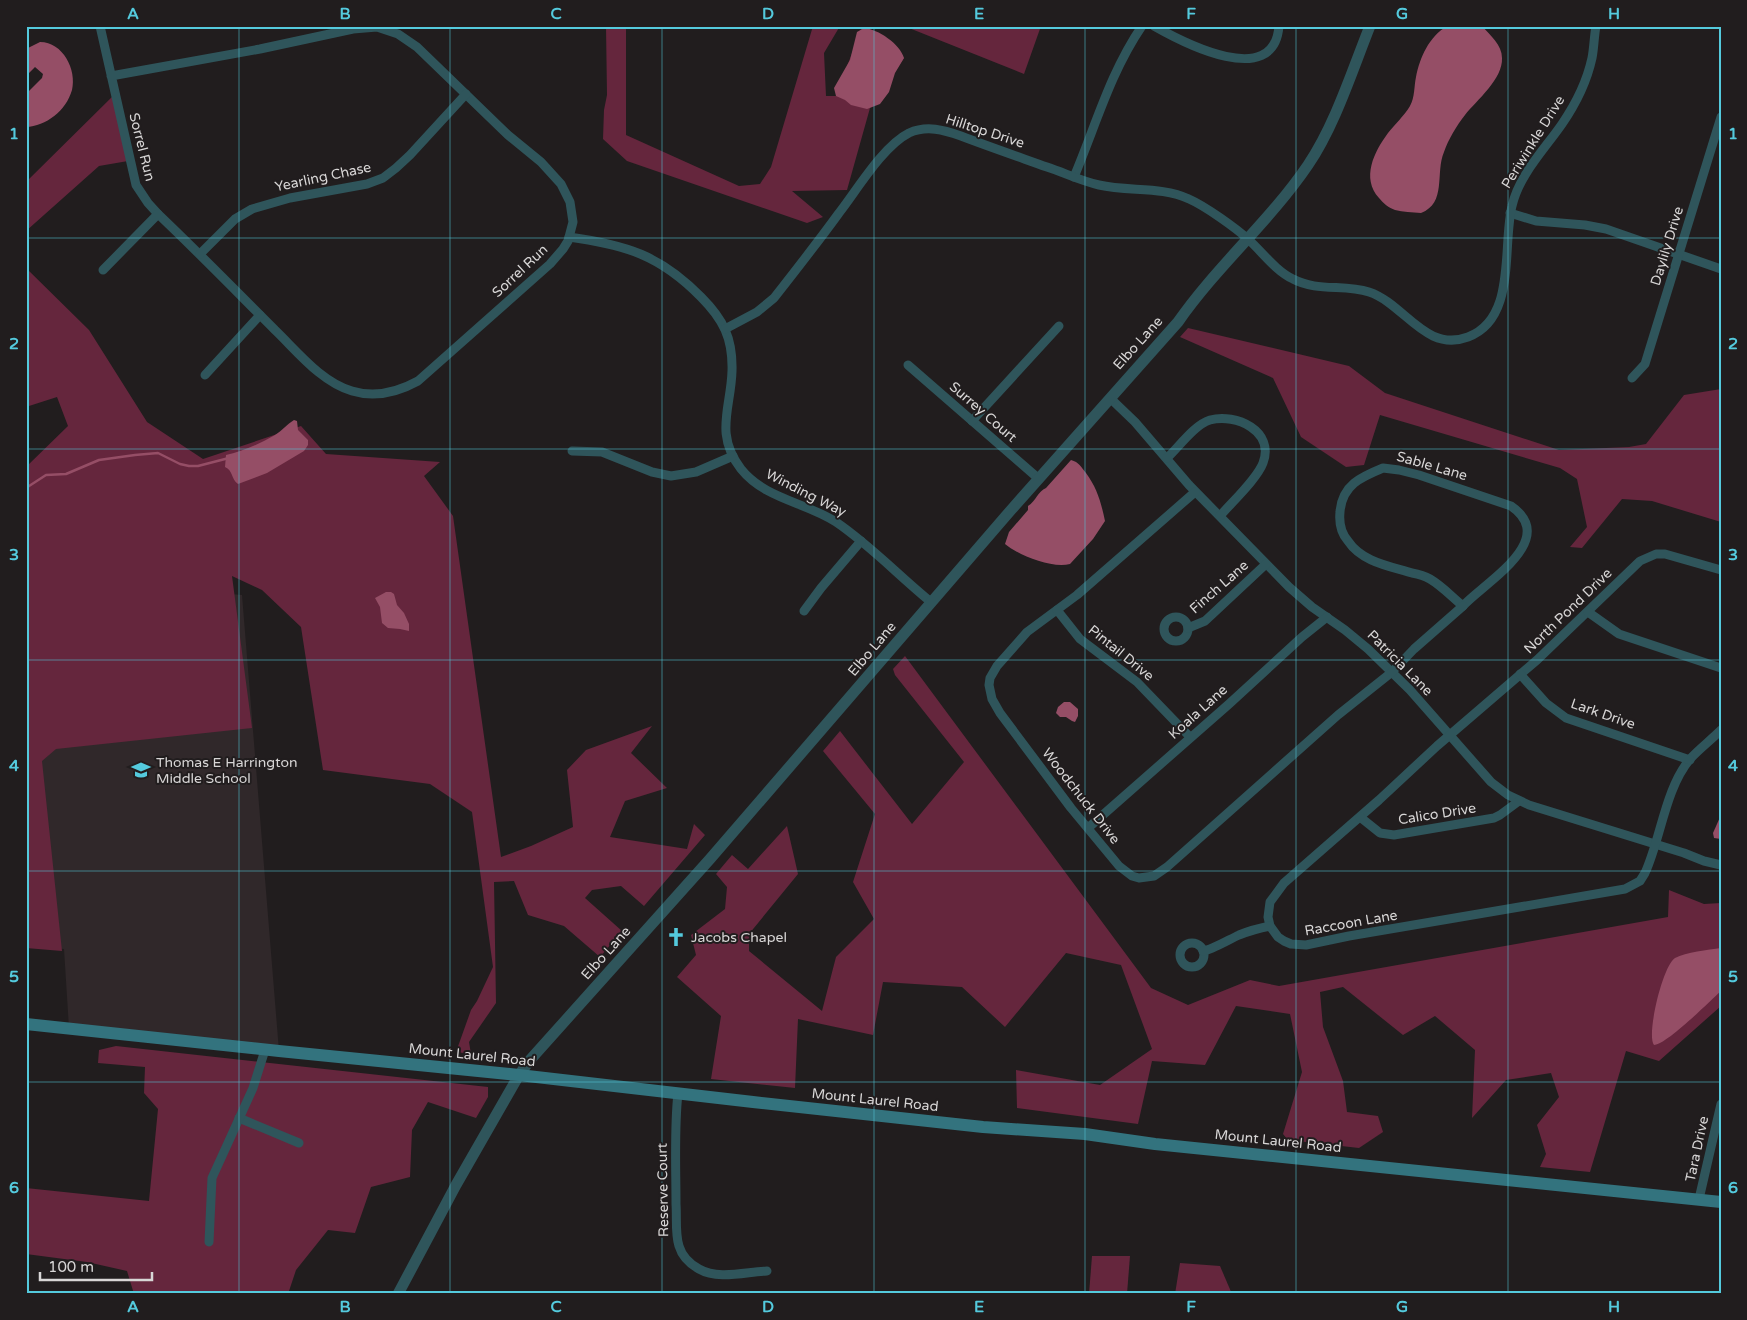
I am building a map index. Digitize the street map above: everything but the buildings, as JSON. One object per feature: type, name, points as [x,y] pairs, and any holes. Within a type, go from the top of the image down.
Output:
[{"type":"main road","name":"Mount Laurel Road","points":[[26,1024],[519,1075],[983,1127],[1009,1127],[1085,1134],[1155,1144],[1721,1202]]},
{"type":"street","name":"Sorrel Run","points":[[100,26],[111,76],[136,185],[148,204],[305,359],[342,388],[361,393],[391,392],[410,386],[426,376],[446,355],[550,264],[563,250],[570,237],[573,222],[572,212],[570,202],[561,184],[541,162],[508,135],[408,40],[388,30],[377,27],[353,28],[254,50],[111,76]]},
{"type":"street","points":[[1074,177],[1116,69],[1142,26]]},
{"type":"street","points":[[1154,26],[1172,36],[1211,52],[1245,59],[1260,56],[1273,47],[1277,40],[1279,26]]},
{"type":"street","name":"Elbo Lane","points":[[398,1294],[456,1185],[519,1075],[530,1060],[735,830],[931,602],[1178,322],[1200,293],[1248,239],[1309,164],[1335,114],[1370,26]]},
{"type":"street","name":"Periwinkle Drive","points":[[1248,239],[1278,269],[1294,280],[1313,286],[1357,289],[1378,296],[1395,307],[1423,332],[1440,338],[1458,339],[1467,338],[1483,329],[1495,315],[1501,296],[1510,214],[1514,196],[1563,123],[1578,95],[1589,67],[1596,26]]},
{"type":"street","name":"Yearling Chase","points":[[200,254],[235,219],[252,209],[290,198],[367,184],[383,178],[410,154],[466,94]]},
{"type":"street","name":"Daylily Drive","points":[[1632,378],[1645,364],[1721,117]]},
{"type":"street","name":"Hilltop Drive","points":[[725,329],[757,312],[774,298],[874,166],[891,147],[909,134],[919,130],[940,130],[1100,185],[1160,191],[1188,198],[1248,239]]},
{"type":"street","points":[[103,270],[158,214]]},
{"type":"street","points":[[1510,214],[1536,221],[1585,225],[1606,229],[1721,269]]},
{"type":"street","name":"Winding Way","points":[[570,237],[592,240],[648,256],[676,273],[701,298],[721,319],[725,329],[732,364],[725,430],[733,456],[746,475],[763,488],[828,517],[861,541],[931,602]]},
{"type":"street","points":[[206,375],[260,314]]},
{"type":"street","points":[[972,420],[1059,326]]},
{"type":"street","name":"Surrey Court","points":[[908,365],[1039,479]]},
{"type":"street","name":"Patricia Lane","points":[[1110,398],[1167,458],[1195,492],[1296,594],[1361,642],[1392,672],[1491,782],[1508,795],[1519,801],[1721,865]]},
{"type":"street","points":[[1167,458],[1198,426],[1210,420],[1224,419],[1239,422],[1254,428],[1260,433],[1266,448],[1260,470],[1220,516]]},
{"type":"street","points":[[572,451],[602,452],[652,472],[671,476],[696,472],[733,456]]},
{"type":"street","name":"Sable Lane","points":[[1392,672],[1414,649],[1509,566],[1521,552],[1527,535],[1524,518],[1518,511],[1488,497],[1424,476],[1391,468],[1383,468],[1361,477],[1355,482],[1342,501],[1339,516],[1342,531],[1350,545],[1370,559],[1430,579],[1463,606]]},
{"type":"street","name":"Woodchuck Drive","points":[[1195,492],[1100,576],[1027,632],[1002,660],[990,678],[989,692],[1000,712],[1088,828],[1125,872],[1139,878],[1154,876],[1174,862],[1338,715],[1392,672]]},
{"type":"street","points":[[804,611],[820,588],[861,541]]},
{"type":"street","name":"North Pond Drive","points":[[1450,735],[1588,612],[1640,561],[1656,554],[1673,556],[1721,570]]},
{"type":"street","name":"Finch Lane","points":[[1188,628],[1205,620],[1266,564]]},
{"type":"street","name":"Pintail Drive","points":[[1057,610],[1080,639],[1137,682],[1190,737]]},
{"type":"street","points":[[1588,612],[1619,634],[1721,668]]},
{"type":"street","name":"Koala Lane","points":[[1088,828],[1302,637],[1327,617]]},
{"type":"street","name":"Lark Drive","points":[[1520,674],[1546,703],[1566,718],[1690,760]]},
{"type":"street","points":[[1655,845],[1673,790],[1690,760],[1721,730]]},
{"type":"street","points":[[1203,951],[1209,950],[1241,934],[1270,926],[1268,917],[1270,902],[1279,889],[1450,735]]},
{"type":"street","name":"Calico Drive","points":[[1360,817],[1380,833],[1401,834],[1494,818],[1500,816],[1519,801]]},
{"type":"street","name":"Raccoon Lane","points":[[1270,926],[1272,931],[1284,941],[1291,944],[1306,945],[1626,889],[1640,881],[1649,864],[1655,845]]},
{"type":"street","points":[[209,1242],[212,1178],[253,1088],[265,1050]]},
{"type":"street","name":"Reserve Court","points":[[678,1093],[675,1164],[677,1236],[680,1249],[693,1266],[709,1273],[767,1271]]},
{"type":"street","name":"Tara Drive","points":[[1699,1200],[1721,1104]]},
{"type":"street","points":[[239,1118],[299,1143]]},
{"type":"shaded area","points":[[606,26],[626,26],[626,135],[739,186],[760,184],[771,167],[813,26],[840,26],[824,53],[826,96],[836,96],[861,29],[904,58],[870,108],[847,190],[792,191],[823,217],[807,223],[627,161],[603,139],[604,110],[607,95]]},
{"type":"shaded area","points":[[904,26],[1041,26],[1024,74]]},
{"type":"shaded area","points":[[1447,26],[1482,26],[1495,40],[1500,49],[1501,66],[1494,81],[1462,119],[1448,143],[1441,160],[1439,187],[1434,202],[1421,213],[1395,210],[1384,203],[1374,190],[1370,174],[1374,157],[1383,140],[1412,103],[1415,80],[1426,48],[1435,36]]},
{"type":"shaded area","points":[[864,28],[876,31],[888,38],[902,53],[904,58],[895,73],[889,92],[880,104],[867,109],[851,105],[836,96],[834,88],[850,60],[857,32]]},
{"type":"shaded area","points":[[40,42],[48,43],[55,47],[66,58],[72,74],[72,90],[65,105],[54,116],[41,124],[26,127],[26,94],[42,78],[43,74],[35,67],[26,76],[26,49]]},
{"type":"shaded area","points":[[115,94],[128,161],[99,166],[26,231],[26,182]]},
{"type":"shaded area","points":[[26,268],[89,330],[147,422],[203,459],[301,426],[326,454],[440,462],[424,476],[453,516],[501,857],[573,827],[567,770],[586,750],[652,726],[631,753],[667,788],[625,801],[610,837],[687,849],[694,824],[705,835],[644,906],[621,886],[592,890],[585,898],[622,931],[600,957],[564,926],[528,915],[514,881],[494,882],[496,1003],[469,1042],[471,1054],[456,1052],[471,1010],[493,967],[472,812],[430,784],[323,770],[301,627],[262,590],[232,576],[252,728],[56,749],[42,761],[62,951],[26,948],[26,467],[68,426],[57,397],[29,406],[26,404]]},
{"type":"shaded area","points":[[1188,328],[1349,366],[1385,393],[1559,450],[1629,447],[1646,444],[1684,395],[1721,389],[1721,522],[1652,501],[1622,499],[1582,548],[1570,547],[1587,527],[1577,479],[1560,468],[1380,415],[1364,465],[1346,467],[1301,437],[1273,378],[1180,337]]},
{"type":"shaded area","points":[[294,420],[297,421],[298,430],[308,440],[308,445],[304,451],[267,473],[238,484],[228,468],[225,467],[226,455],[263,441],[278,433]]},
{"type":"shaded area","points":[[1071,460],[1080,465],[1090,479],[1102,508],[1105,521],[1093,539],[1070,564],[1063,565],[1054,565],[1036,560],[1005,544],[1009,532],[1028,510],[1028,506]]},
{"type":"shaded area","name":"Thomas E Harrington Middle School","points":[[26,576],[242,595],[279,1051],[69,1028],[64,949],[26,946]]},
{"type":"shaded area","points":[[386,592],[394,594],[397,605],[404,613],[409,624],[409,631],[388,628],[382,623],[380,607],[375,598]]},
{"type":"shaded area","points":[[905,656],[1151,988],[1188,1005],[1250,980],[1279,986],[1668,917],[1669,890],[1704,904],[1721,903],[1721,1006],[1659,1061],[1626,1051],[1590,1172],[1540,1167],[1546,1154],[1537,1125],[1559,1097],[1551,1073],[1506,1080],[1472,1118],[1475,1050],[1435,1016],[1403,1035],[1343,987],[1320,992],[1323,1027],[1343,1081],[1347,1112],[1378,1116],[1383,1132],[1359,1148],[1288,1140],[1283,1134],[1302,1072],[1290,1014],[1236,1006],[1205,1065],[1152,1061],[1138,1124],[1017,1108],[1016,1070],[1100,1085],[1152,1049],[1121,965],[1066,953],[1005,1027],[962,987],[883,982],[873,1035],[798,1019],[795,1088],[711,1079],[721,1016],[677,977],[696,955],[691,935],[725,909],[727,887],[716,874],[732,855],[748,869],[787,826],[798,874],[749,934],[749,951],[822,1011],[836,957],[874,919],[853,882],[875,814],[823,751],[840,731],[912,824],[964,762],[895,675],[893,669]]},
{"type":"shaded area","points":[[1064,702],[1070,702],[1078,709],[1078,716],[1075,722],[1066,717],[1060,717],[1056,713],[1058,707]]},
{"type":"shaded area","points":[[1721,815],[1721,839],[1714,838],[1713,833]]},
{"type":"shaded area","points":[[1721,948],[1721,991],[1677,1031],[1654,1045],[1652,1028],[1654,1015],[1661,986],[1670,963],[1675,958],[1685,954]]},
{"type":"shaded area","points":[[116,1046],[488,1087],[488,1097],[476,1118],[428,1102],[412,1130],[410,1177],[371,1187],[355,1233],[328,1230],[296,1270],[288,1294],[134,1294],[127,1271],[87,1262],[26,1254],[26,1188],[149,1201],[158,1109],[144,1093],[145,1067],[98,1063],[99,1050]]},
{"type":"shaded area","points":[[1092,1256],[1130,1256],[1127,1294],[1089,1294]]},
{"type":"shaded area","points":[[1180,1263],[1220,1266],[1232,1294],[1175,1294]]},
{"type":"waterway","points":[[26,488],[46,475],[66,474],[99,460],[158,453],[180,464],[198,466],[229,458]]},
{"type":"place","name":"Thomas E Harrington Middle School","points":[[141,770]]},
{"type":"place","name":"Jacobs Chapel","points":[[676,937]]}]
